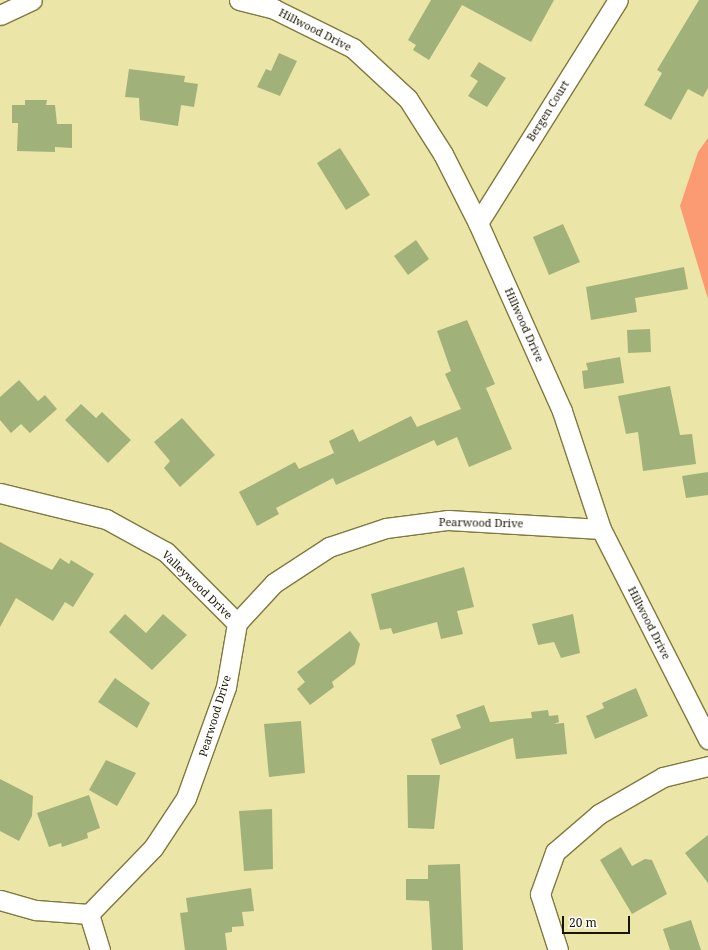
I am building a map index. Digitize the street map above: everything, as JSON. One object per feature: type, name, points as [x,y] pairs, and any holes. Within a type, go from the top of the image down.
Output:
[{"type":"street","points":[[0,15],[32,0]]},
{"type":"street","name":"Hillwood Drive","points":[[239,0],[274,9],[353,48],[408,99],[443,154],[478,223],[562,411],[601,529],[708,739]]},
{"type":"street","name":"Bergen Court","points":[[478,223],[618,0]]},
{"type":"street","name":"Valleywood Drive","points":[[0,493],[56,504],[113,523],[166,552],[237,623]]},
{"type":"street","name":"Pearwood Drive","points":[[89,914],[153,848],[186,798],[226,687],[237,623],[274,583],[329,547],[386,528],[448,520],[601,529]]},
{"type":"street","points":[[558,950],[540,894],[555,852],[599,814],[663,777],[708,766]]},
{"type":"street","points":[[0,900],[36,910],[89,914],[100,950]]},
{"type":"shaded area","points":[[708,138],[708,299],[680,206],[698,152]]},
{"type":"building","points":[[431,0],[554,0],[531,42],[462,5],[429,60],[413,50],[416,45],[408,40]]},
{"type":"building","points":[[699,0],[708,0],[708,88],[703,97],[688,89],[671,120],[644,105],[662,73],[657,70]]},
{"type":"building","points":[[279,53],[297,61],[280,96],[257,87],[266,69],[271,71]]},
{"type":"building","points":[[479,62],[506,78],[487,107],[468,96],[478,81],[470,76]]},
{"type":"building","points":[[129,69],[185,76],[184,82],[198,84],[194,107],[181,105],[178,126],[140,120],[139,98],[125,97]]},
{"type":"building","points":[[25,100],[47,100],[46,105],[55,105],[57,124],[72,124],[72,148],[55,147],[55,152],[17,151],[18,123],[12,123],[12,105],[25,105]]},
{"type":"building","points":[[340,148],[370,195],[346,210],[317,163]]},
{"type":"building","points":[[563,224],[580,262],[549,275],[533,237]]},
{"type":"building","points":[[416,240],[429,259],[408,275],[394,256]]},
{"type":"building","points":[[684,267],[688,289],[635,298],[637,312],[591,320],[586,287]]},
{"type":"building","points":[[467,320],[495,384],[486,388],[512,449],[469,467],[457,437],[437,446],[434,440],[336,485],[333,478],[276,508],[279,514],[257,526],[239,492],[295,462],[299,469],[334,453],[329,441],[353,429],[359,442],[411,416],[417,427],[461,409],[445,374],[451,371],[437,331]]},
{"type":"building","points":[[650,329],[651,352],[628,353],[627,330]]},
{"type":"building","points":[[620,357],[624,383],[584,389],[582,371],[588,370],[586,363]]},
{"type":"building","points":[[19,380],[38,401],[45,395],[57,409],[30,433],[21,424],[11,433],[0,420],[0,397]]},
{"type":"building","points":[[670,386],[680,435],[692,434],[696,464],[643,471],[638,432],[626,434],[618,396]]},
{"type":"building","points":[[81,404],[96,418],[102,412],[131,440],[108,463],[65,420]]},
{"type":"building","points":[[182,418],[215,455],[180,487],[164,468],[170,461],[154,442]]},
{"type":"building","points":[[708,472],[708,495],[686,498],[682,476]]},
{"type":"building","points":[[0,542],[52,570],[60,558],[69,564],[71,560],[94,574],[73,607],[65,602],[53,621],[16,598],[0,627]]},
{"type":"building","points":[[464,567],[474,607],[457,611],[463,634],[441,639],[437,622],[393,634],[391,628],[380,630],[371,594]]},
{"type":"building","points":[[125,614],[146,633],[163,614],[187,635],[152,670],[109,632]]},
{"type":"building","points":[[573,614],[580,653],[561,658],[554,642],[538,645],[532,624]]},
{"type":"building","points":[[350,631],[360,644],[355,664],[332,682],[334,687],[310,705],[297,689],[305,682],[297,672]]},
{"type":"building","points":[[115,678],[150,703],[137,728],[98,702]]},
{"type":"building","points":[[636,688],[648,716],[595,739],[586,716],[604,708],[602,703]]},
{"type":"building","points":[[484,705],[490,722],[532,718],[531,712],[548,710],[549,716],[558,715],[559,722],[554,724],[564,723],[567,754],[516,759],[513,738],[440,765],[431,739],[461,728],[456,715]]},
{"type":"building","points":[[301,721],[305,773],[269,777],[264,724]]},
{"type":"building","points":[[106,760],[136,773],[117,806],[89,790]]},
{"type":"building","points":[[407,775],[440,775],[434,829],[408,828]]},
{"type":"building","points":[[0,779],[33,796],[32,816],[19,841],[0,831]]},
{"type":"building","points":[[89,795],[100,828],[87,833],[88,838],[62,847],[61,843],[49,847],[37,813]]},
{"type":"building","points":[[272,809],[273,869],[244,871],[239,811]]},
{"type":"building","points":[[708,835],[708,883],[685,853]]},
{"type":"building","points":[[621,847],[632,866],[645,859],[652,860],[667,894],[632,914],[600,860]]},
{"type":"building","points":[[460,864],[463,950],[432,950],[429,901],[406,900],[406,879],[428,879],[428,865]]},
{"type":"building","points":[[251,888],[254,911],[242,912],[244,926],[232,927],[232,932],[225,933],[227,950],[185,950],[180,913],[188,912],[186,898]]},
{"type":"building","points":[[691,920],[701,950],[670,950],[663,929]]}]
